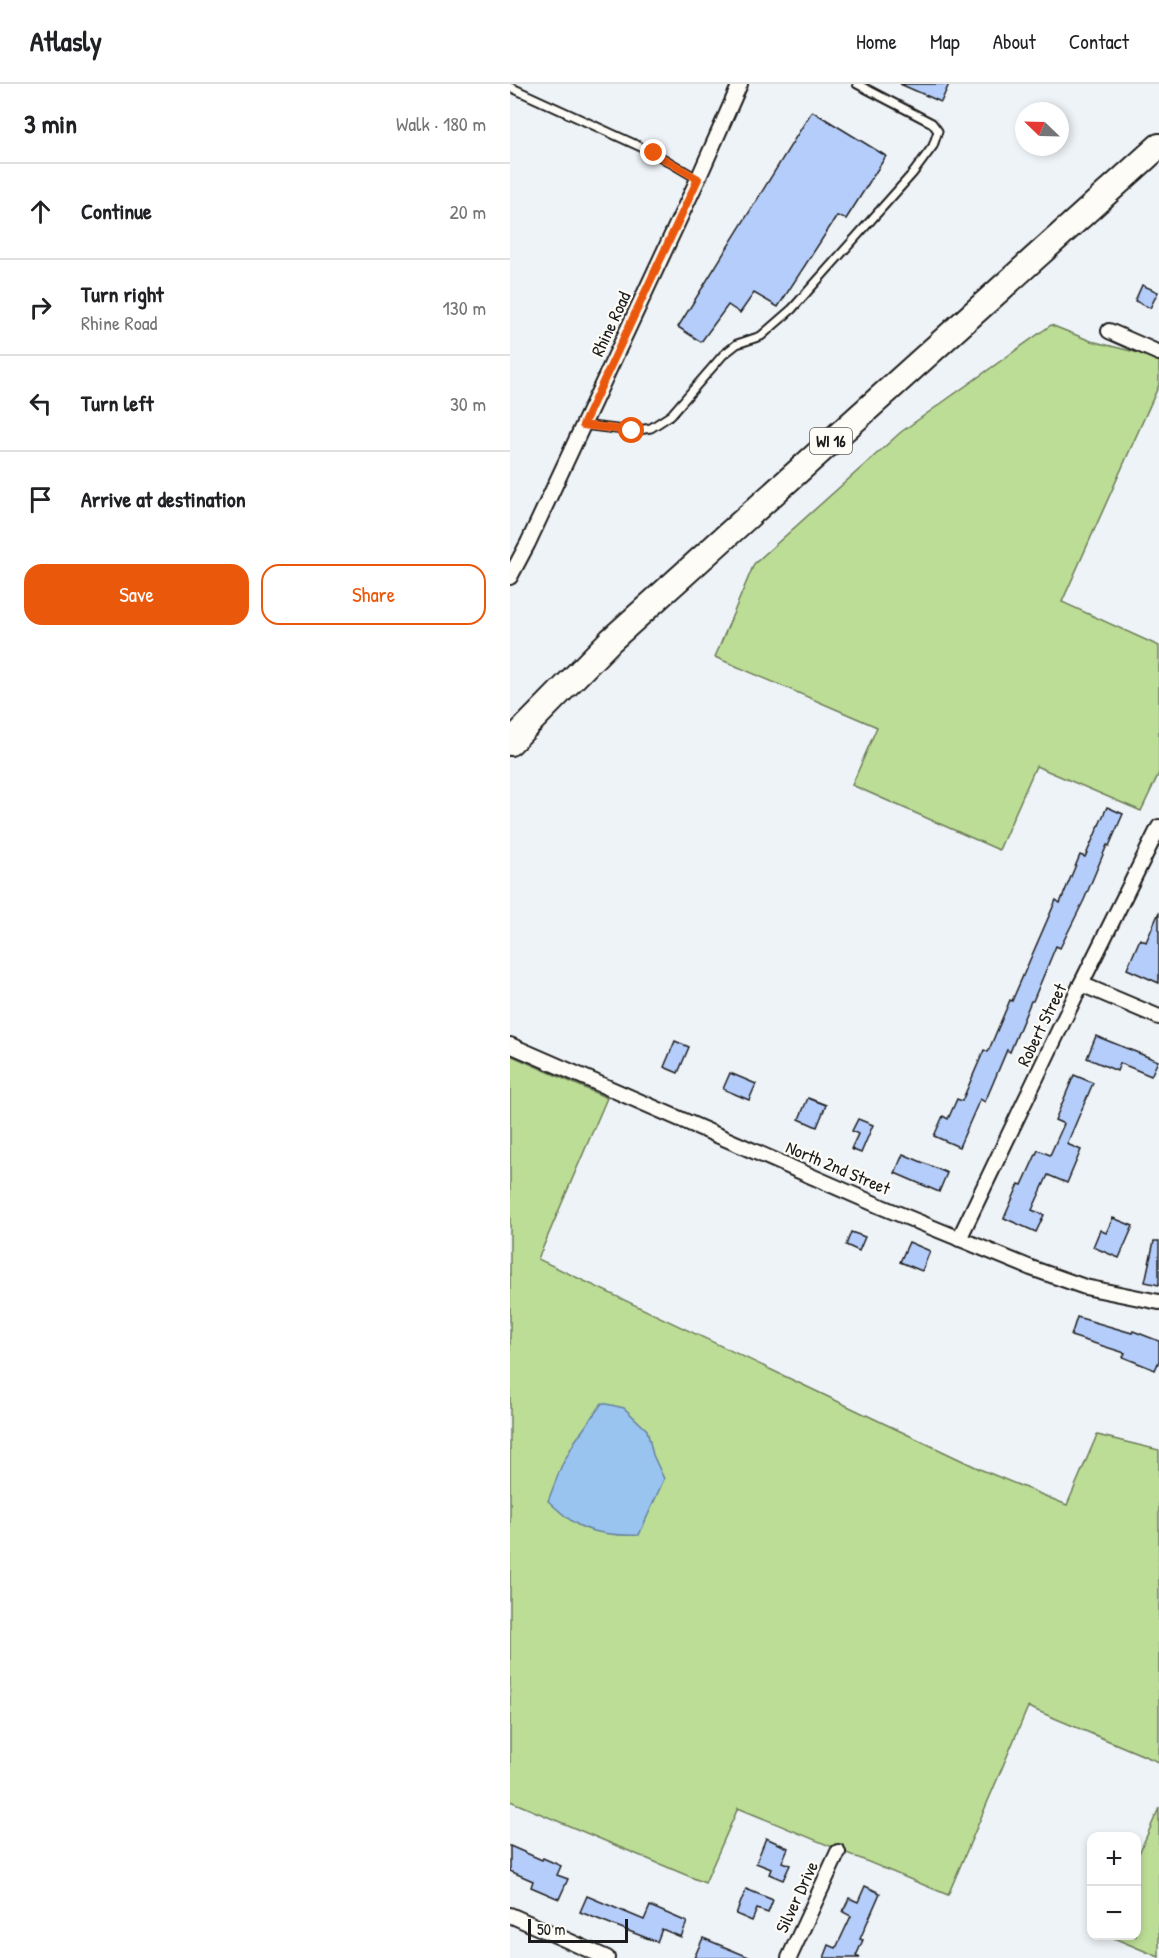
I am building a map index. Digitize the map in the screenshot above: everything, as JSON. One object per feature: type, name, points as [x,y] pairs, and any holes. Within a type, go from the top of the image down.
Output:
[{"type":"highway","name":"WI 16","points":[[510,743],[611,640],[1159,146]]},
{"type":"street","name":"Rhine Road","points":[[510,577],[698,179],[740,84]]},
{"type":"street","points":[[1109,331],[1159,353]]},
{"type":"street","name":"Robert Street","points":[[959,1239],[1159,827]]},
{"type":"street","points":[[1081,984],[1159,1017]]},
{"type":"street","name":"North 2nd Street","points":[[510,1045],[1030,1268],[1085,1287],[1159,1302]]},
{"type":"street","name":"Silver Drive","points":[[789,1958],[838,1852]]},
{"type":"street","points":[[510,1915],[607,1958]]},
{"type":"lane","points":[[583,425],[632,431],[651,428],[671,415],[723,355],[737,344],[761,336],[792,309],[914,173],[933,146],[938,131],[932,123],[857,84]]},
{"type":"lane","points":[[510,87],[654,153],[698,179]]},
{"type":"green space","points":[[1051,325],[1091,341],[1147,355],[1159,361],[1159,385],[1062,602],[1159,646],[1159,773],[1141,811],[1036,766],[999,850],[852,785],[877,727],[715,657],[754,564],[901,432]]},
{"type":"green space","points":[[510,1055],[607,1098],[538,1259],[982,1470],[1067,1505],[1097,1435],[1159,1450],[1159,1762],[1028,1707],[948,1895],[738,1808],[705,1883],[510,1801]]},
{"type":"green space","points":[[1159,1808],[1159,1957],[1119,1940],[1141,1940],[1141,1849]]},
{"type":"water","points":[[602,1403],[624,1408],[647,1430],[653,1455],[664,1479],[639,1535],[608,1534],[585,1528],[570,1520],[548,1501],[561,1467],[575,1441]]},
{"type":"building","points":[[900,84],[949,84],[941,102]]},
{"type":"building","points":[[812,111],[886,156],[846,219],[837,216],[778,307],[754,293],[740,313],[728,305],[701,342],[678,327]]},
{"type":"building","points":[[1142,285],[1158,292],[1150,308],[1135,301]]},
{"type":"building","points":[[1107,807],[1123,814],[1060,948],[1056,946],[1010,1052],[1007,1050],[985,1102],[980,1099],[959,1147],[934,1136],[943,1116],[948,1119],[957,1099],[962,1101],[984,1050],[988,1052],[1056,900],[1060,903],[1080,855],[1085,857]]},
{"type":"building","points":[[1159,912],[1159,983],[1127,969],[1140,939],[1146,942]]},
{"type":"building","points":[[1096,1036],[1158,1061],[1151,1076],[1120,1063],[1117,1071],[1087,1058]]},
{"type":"building","points":[[675,1041],[689,1047],[678,1073],[664,1067]]},
{"type":"building","points":[[730,1073],[756,1084],[749,1100],[723,1089]]},
{"type":"building","points":[[1074,1075],[1093,1083],[1067,1144],[1081,1150],[1067,1183],[1048,1175],[1032,1210],[1044,1215],[1036,1232],[1004,1218],[1038,1150],[1050,1155],[1064,1124],[1055,1120]]},
{"type":"building","points":[[808,1098],[826,1105],[817,1127],[799,1119]]},
{"type":"building","points":[[858,1119],[873,1125],[861,1153],[851,1149],[858,1134],[852,1131]]},
{"type":"building","points":[[903,1154],[947,1173],[939,1192],[895,1173]]},
{"type":"building","points":[[1113,1218],[1133,1226],[1119,1258],[1093,1247],[1100,1230],[1106,1233]]},
{"type":"building","points":[[851,1232],[865,1237],[859,1251],[846,1245]]},
{"type":"building","points":[[1154,1241],[1159,1241],[1159,1285],[1145,1282]]},
{"type":"building","points":[[909,1242],[930,1251],[922,1271],[900,1262]]},
{"type":"building","points":[[1077,1317],[1132,1333],[1133,1331],[1159,1341],[1159,1361],[1155,1370],[1123,1357],[1125,1353],[1071,1336]]},
{"type":"building","points":[[766,1838],[788,1848],[782,1862],[790,1865],[783,1880],[769,1874],[771,1869],[756,1863]]},
{"type":"building","points":[[510,1846],[561,1866],[557,1875],[568,1879],[559,1899],[531,1887],[533,1881],[510,1871]]},
{"type":"building","points":[[865,1886],[880,1893],[860,1939],[863,1940],[856,1956],[860,1958],[824,1958],[829,1945],[836,1948],[851,1916],[843,1912],[849,1898],[858,1902]]},
{"type":"building","points":[[746,1889],[773,1900],[768,1913],[757,1909],[752,1921],[736,1914]]},
{"type":"building","points":[[587,1896],[644,1920],[650,1906],[687,1922],[681,1937],[662,1929],[657,1942],[580,1912]]},
{"type":"building","points":[[703,1938],[751,1958],[694,1958]]},
{"type":"route","points":[[632,431],[583,425],[698,179],[654,153]]}]
